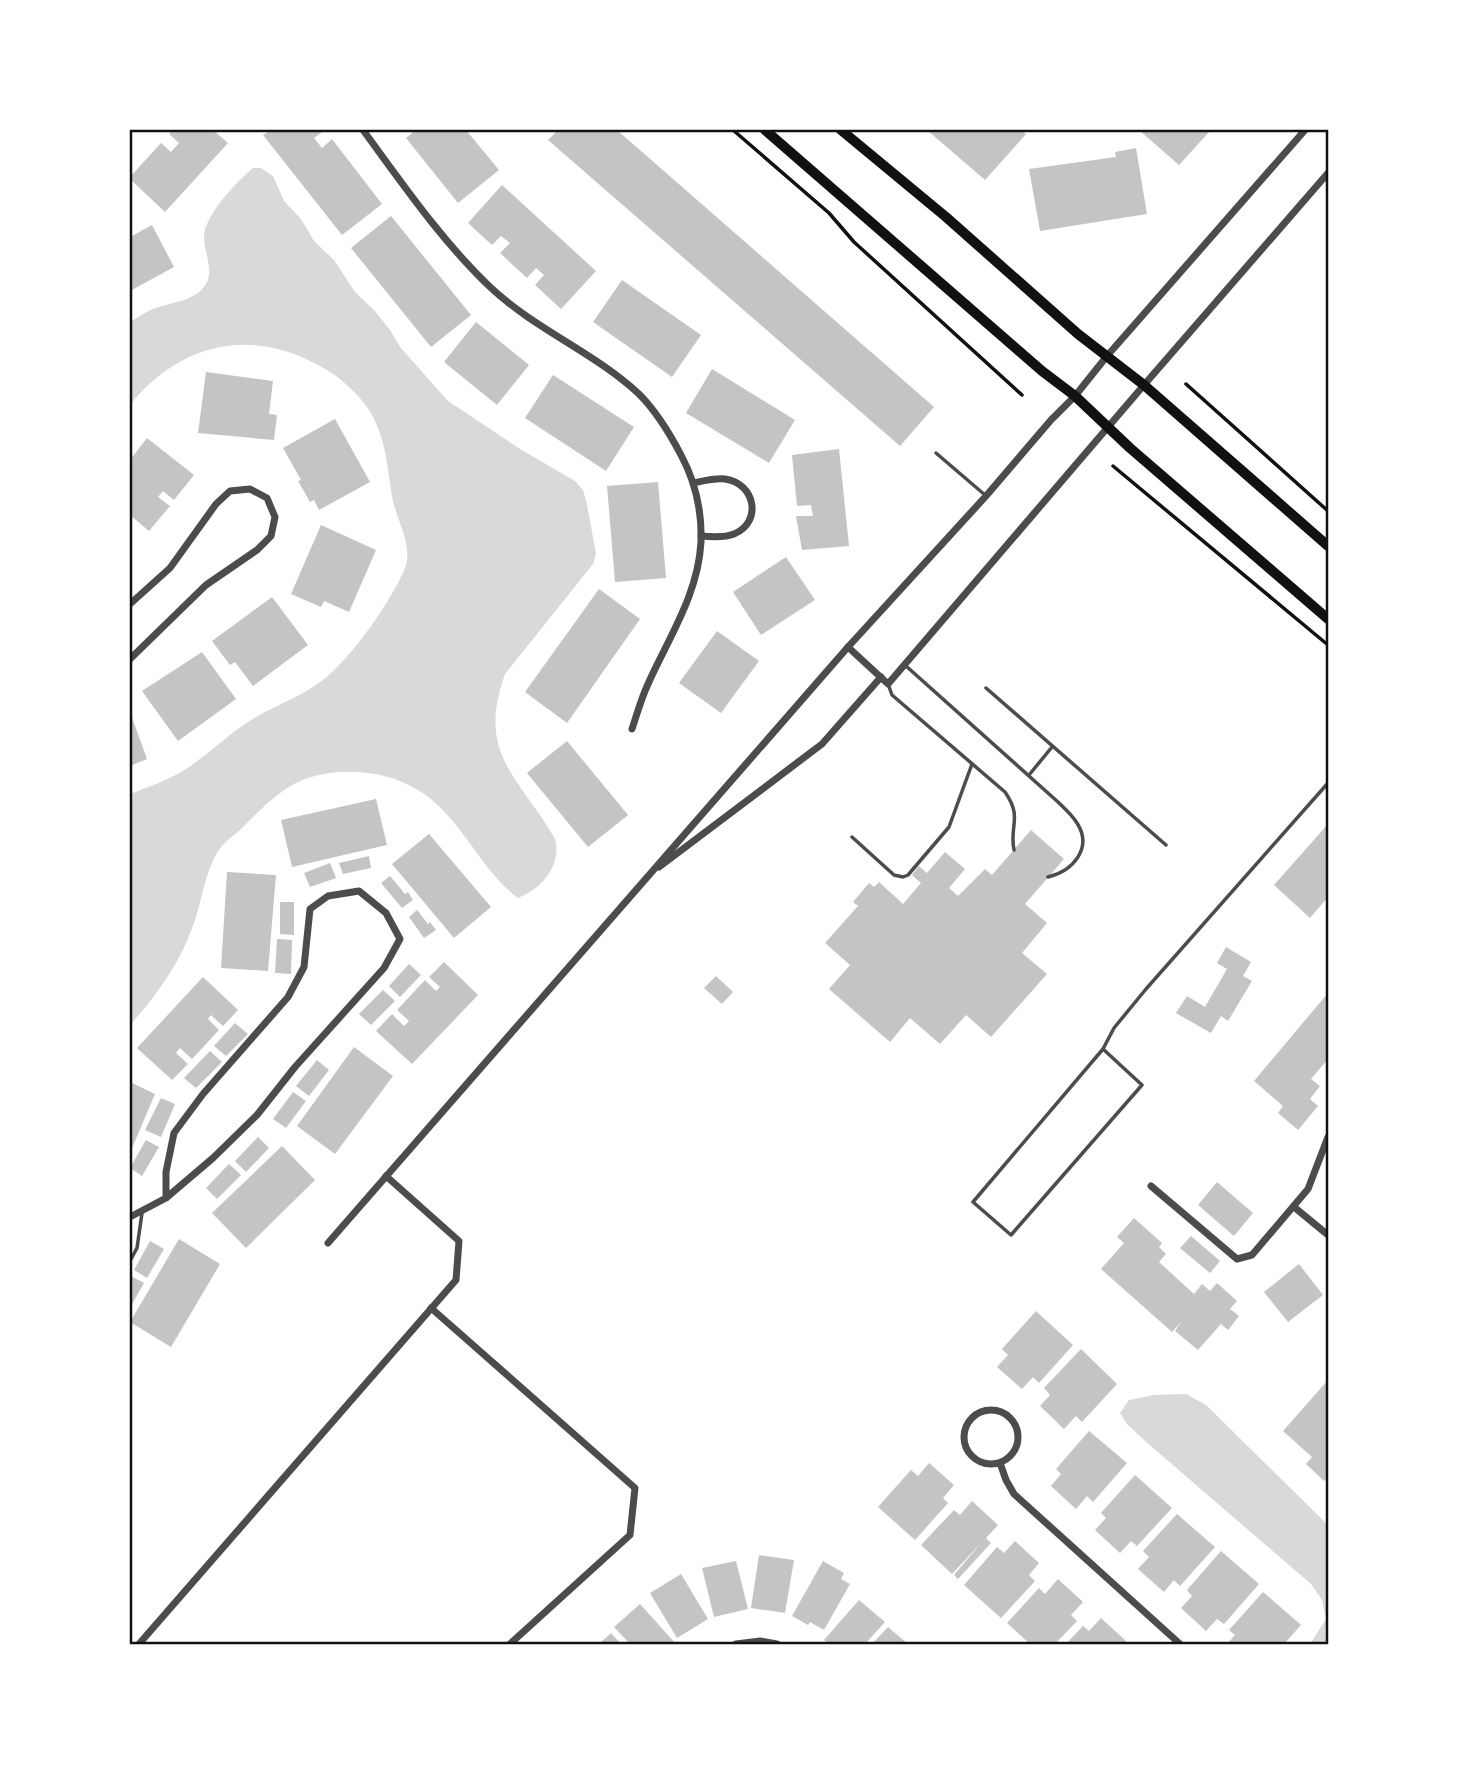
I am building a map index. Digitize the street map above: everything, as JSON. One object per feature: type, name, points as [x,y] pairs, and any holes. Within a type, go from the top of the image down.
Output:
[{"type":"main road","points":[[765,130],[1042,372],[1075,396],[1130,448],[1328,619]]},
{"type":"main road","points":[[841,130],[1107,356],[1144,384],[1328,546]]},
{"type":"street","points":[[363,130],[463,259],[491,288],[523,314],[610,371],[640,396],[653,410],[675,444],[693,483],[701,536],[698,564],[687,605],[648,683],[632,729]]},
{"type":"street","points":[[328,1243],[647,875],[1075,396],[1305,130]]},
{"type":"street","points":[[848,648],[888,684],[1328,173]]},
{"type":"street","points":[[693,483],[727,479],[743,488],[753,503],[750,518],[740,530],[725,536],[701,536]]},
{"type":"street","points":[[130,604],[170,568],[216,504],[230,491],[250,489],[267,498],[275,517],[271,536],[257,550],[206,585],[130,659]]},
{"type":"street","points":[[647,875],[822,744],[881,677]]},
{"type":"street","points":[[130,1217],[166,1198],[213,1158],[257,1115],[306,1055],[384,968],[400,939],[386,913],[359,891],[328,896],[310,909],[304,967],[288,997],[203,1094],[174,1133],[166,1172],[166,1198]]},
{"type":"street","points":[[1151,1186],[1237,1259],[1252,1255],[1308,1189],[1328,1137]]},
{"type":"street","points":[[139,1644],[456,1280],[458,1241],[386,1176]]},
{"type":"street","points":[[1294,1207],[1328,1235]]},
{"type":"street","points":[[432,1308],[635,1488],[630,1535],[510,1644]]},
{"type":"street","points":[[995,1410],[1004,1413],[1017,1429],[1018,1441],[1015,1450],[1000,1463],[981,1462],[973,1457],[965,1446],[965,1427],[974,1415],[983,1411],[995,1410]]},
{"type":"street","points":[[1000,1463],[1014,1494],[1180,1644]]},
{"type":"street","points":[[736,1644],[760,1641],[777,1644]]},
{"type":"lane","points":[[936,453],[986,496]]},
{"type":"lane","points":[[905,665],[1029,775],[1078,825],[1082,836],[1078,858],[1071,868],[1048,877]]},
{"type":"lane","points":[[888,684],[892,695],[1005,792],[1015,813],[1012,841],[1014,850]]},
{"type":"lane","points":[[986,688],[1166,845]]},
{"type":"lane","points":[[1029,775],[1053,747]]},
{"type":"lane","points":[[852,837],[894,875],[908,875],[949,828],[972,764]]},
{"type":"lane","points":[[1103,1049],[1142,1085],[1011,1235],[973,1202],[1103,1049],[1114,1028],[1146,989],[1328,783]]},
{"type":"lane","points":[[130,1261],[137,1248],[142,1211]]},
{"type":"path","points":[[733,130],[830,213],[854,242],[1021,396]]},
{"type":"path","points":[[1186,384],[1328,511]]},
{"type":"path","points":[[1113,466],[1262,587],[1328,645]]},
{"type":"shaded area","points":[[253,168],[261,168],[273,176],[284,201],[301,219],[314,241],[334,260],[355,292],[375,311],[400,347],[448,401],[520,449],[575,481],[583,490],[596,554],[593,564],[505,674],[497,702],[499,745],[516,780],[555,839],[556,858],[542,882],[518,898],[492,873],[446,814],[418,790],[393,779],[366,773],[338,772],[301,780],[274,797],[219,849],[209,869],[194,923],[175,965],[150,1002],[130,1025],[130,794],[183,771],[251,720],[308,690],[328,676],[379,615],[407,560],[406,543],[393,501],[380,432],[364,403],[325,369],[292,353],[266,347],[241,345],[216,348],[170,368],[149,384],[130,405],[130,322],[150,310],[195,295],[206,284],[209,267],[204,237],[209,219],[230,190]]},
{"type":"shaded area","points":[[1186,1394],[1206,1405],[1328,1525],[1328,1644],[1310,1644],[1326,1619],[1322,1600],[1311,1584],[1145,1441],[1127,1424],[1120,1413],[1129,1400],[1154,1395]]},
{"type":"building","points":[[173,130],[213,130],[228,143],[165,212],[130,177],[161,143],[171,152],[179,143],[169,134]]},
{"type":"building","points":[[271,130],[325,130],[314,138],[322,148],[332,139],[382,204],[342,235],[263,135]]},
{"type":"building","points":[[416,130],[466,130],[499,170],[458,203],[406,138]]},
{"type":"building","points":[[558,130],[617,130],[934,407],[900,446],[548,140]]},
{"type":"building","points":[[927,130],[1021,130],[1026,134],[985,180]]},
{"type":"building","points":[[1139,130],[1211,130],[1179,165]]},
{"type":"building","points":[[1136,148],[1147,214],[1040,231],[1029,169],[1116,157],[1115,152]]},
{"type":"building","points":[[502,185],[596,271],[561,309],[535,285],[544,275],[536,268],[527,278],[500,253],[510,243],[501,236],[492,245],[468,223]]},
{"type":"building","points":[[391,216],[471,315],[431,347],[351,248]]},
{"type":"building","points":[[152,225],[174,267],[130,291],[130,237]]},
{"type":"building","points":[[622,280],[701,335],[672,377],[593,322]]},
{"type":"building","points":[[476,322],[529,365],[497,405],[444,362]]},
{"type":"building","points":[[712,369],[795,420],[769,463],[686,413]]},
{"type":"building","points":[[206,372],[273,381],[269,414],[277,415],[274,440],[198,433]]},
{"type":"building","points":[[553,375],[634,427],[606,471],[525,418]]},
{"type":"building","points":[[335,419],[370,482],[319,510],[314,500],[310,502],[283,448]]},
{"type":"building","points":[[147,438],[194,475],[174,500],[163,491],[158,497],[170,506],[149,531],[130,515],[130,460]]},
{"type":"building","points":[[839,449],[849,546],[802,550],[796,516],[813,516],[811,505],[797,506],[792,455]]},
{"type":"building","points":[[658,482],[666,578],[615,582],[607,486]]},
{"type":"building","points":[[321,525],[376,550],[349,612],[324,601],[321,607],[291,594]]},
{"type":"building","points":[[786,557],[815,600],[761,635],[733,592]]},
{"type":"building","points":[[599,589],[640,619],[567,723],[525,692]]},
{"type":"building","points":[[272,597],[308,645],[253,686],[235,662],[230,665],[212,641]]},
{"type":"building","points":[[717,631],[759,661],[721,713],[679,683]]},
{"type":"building","points":[[202,652],[236,699],[178,741],[142,691]]},
{"type":"building","points":[[130,712],[147,759],[130,766]]},
{"type":"building","points":[[567,741],[628,815],[588,847],[527,773]]},
{"type":"building","points":[[376,799],[387,845],[292,867],[281,820]]},
{"type":"building","points":[[1328,824],[1328,897],[1310,918],[1274,885]]},
{"type":"building","points":[[1031,830],[1064,859],[1025,904],[1047,923],[1022,953],[1047,974],[991,1037],[966,1015],[940,1044],[910,1018],[890,1042],[829,989],[850,965],[825,943],[858,906],[853,902],[869,883],[874,887],[879,882],[903,904],[921,883],[912,875],[919,866],[927,873],[945,852],[965,869],[949,888],[958,896],[985,869],[992,875]]},
{"type":"building","points":[[429,834],[491,907],[454,938],[392,864]]},
{"type":"building","points":[[369,856],[371,868],[343,874],[339,863]]},
{"type":"building","points":[[330,863],[336,878],[310,887],[304,873]]},
{"type":"building","points":[[227,872],[276,875],[268,971],[221,968]]},
{"type":"building","points":[[390,876],[413,900],[402,908],[381,883]]},
{"type":"building","points":[[280,902],[294,902],[294,935],[280,934]]},
{"type":"building","points":[[417,910],[436,930],[424,938],[409,917]]},
{"type":"building","points":[[277,939],[292,940],[291,974],[275,973]]},
{"type":"building","points":[[1226,947],[1251,962],[1243,976],[1252,981],[1228,1021],[1221,1016],[1211,1033],[1176,1013],[1187,996],[1205,1007],[1227,969],[1217,963]]},
{"type":"building","points":[[444,962],[478,995],[412,1064],[376,1031],[392,1014],[404,1026],[409,1021],[397,1010],[425,980],[436,991],[440,987],[429,977]]},
{"type":"building","points":[[409,964],[421,975],[400,997],[389,986]]},
{"type":"building","points":[[716,976],[733,992],[722,1004],[704,988]]},
{"type":"building","points":[[203,977],[238,1010],[223,1026],[211,1015],[208,1019],[219,1030],[192,1059],[180,1048],[176,1053],[188,1064],[172,1080],[137,1048]]},
{"type":"building","points":[[383,990],[395,1001],[371,1025],[359,1014]]},
{"type":"building","points":[[1328,993],[1328,1059],[1311,1079],[1320,1086],[1310,1099],[1318,1106],[1298,1130],[1278,1113],[1283,1106],[1254,1081]]},
{"type":"building","points":[[235,1023],[248,1034],[226,1056],[214,1046]]},
{"type":"building","points":[[354,1047],[393,1076],[335,1154],[297,1126]]},
{"type":"building","points":[[210,1051],[222,1062],[196,1088],[184,1078]]},
{"type":"building","points":[[317,1060],[329,1070],[309,1096],[296,1086]]},
{"type":"building","points":[[130,1082],[155,1094],[130,1153]]},
{"type":"building","points":[[293,1092],[306,1101],[286,1128],[273,1119]]},
{"type":"building","points":[[161,1098],[175,1104],[161,1137],[145,1130]]},
{"type":"building","points":[[258,1137],[269,1148],[246,1172],[235,1161]]},
{"type":"building","points":[[146,1140],[159,1147],[142,1176],[130,1168]]},
{"type":"building","points":[[282,1146],[315,1180],[246,1248],[212,1213]]},
{"type":"building","points":[[229,1164],[241,1175],[217,1199],[206,1188]]},
{"type":"building","points":[[1217,1182],[1253,1213],[1234,1236],[1198,1205]]},
{"type":"building","points":[[1134,1218],[1162,1243],[1159,1247],[1166,1254],[1159,1262],[1194,1294],[1202,1284],[1210,1291],[1217,1283],[1237,1301],[1230,1309],[1239,1316],[1228,1330],[1221,1324],[1198,1350],[1175,1331],[1181,1322],[1172,1332],[1101,1269],[1124,1243],[1117,1237]]},
{"type":"building","points":[[1191,1236],[1220,1261],[1210,1273],[1180,1248]]},
{"type":"building","points":[[179,1239],[220,1264],[171,1347],[130,1322]]},
{"type":"building","points":[[150,1241],[164,1249],[147,1278],[134,1270]]},
{"type":"building","points":[[1299,1264],[1323,1295],[1288,1322],[1264,1292]]},
{"type":"building","points":[[131,1276],[144,1283],[130,1308],[130,1279]]},
{"type":"building","points":[[1036,1311],[1073,1345],[1039,1383],[1033,1377],[1022,1389],[997,1367],[1008,1355],[1002,1349]]},
{"type":"building","points":[[1081,1349],[1117,1384],[1082,1422],[1076,1416],[1064,1429],[1040,1406],[1050,1395],[1044,1388]]},
{"type":"building","points":[[1328,1380],[1328,1477],[1324,1481],[1306,1464],[1312,1457],[1283,1431]]},
{"type":"building","points":[[1089,1431],[1127,1463],[1093,1502],[1087,1496],[1076,1509],[1051,1486],[1061,1474],[1056,1469]]},
{"type":"building","points":[[929,1463],[954,1485],[943,1498],[948,1503],[915,1540],[878,1507],[911,1470],[918,1476]]},
{"type":"building","points":[[1135,1475],[1172,1508],[1137,1546],[1131,1541],[1120,1553],[1095,1530],[1106,1518],[1101,1513]]},
{"type":"building","points":[[972,1501],[998,1525],[986,1538],[991,1543],[958,1579],[954,1575],[982,1542],[952,1574],[921,1545],[954,1510],[960,1515]]},
{"type":"building","points":[[1177,1514],[1215,1547],[1180,1586],[1174,1580],[1164,1592],[1138,1569],[1149,1557],[1143,1551]]},
{"type":"building","points":[[1015,1541],[1039,1563],[1029,1575],[1035,1581],[1001,1618],[964,1585],[997,1547],[1004,1553]]},
{"type":"building","points":[[1221,1551],[1259,1584],[1224,1624],[1217,1619],[1206,1631],[1181,1608],[1192,1596],[1187,1590]]},
{"type":"building","points":[[759,1555],[794,1560],[785,1613],[751,1608]]},
{"type":"building","points":[[736,1561],[748,1609],[714,1617],[702,1568]]},
{"type":"building","points":[[823,1561],[844,1573],[841,1579],[850,1584],[824,1630],[792,1616]]},
{"type":"building","points":[[681,1574],[708,1619],[677,1638],[650,1593]]},
{"type":"building","points":[[1058,1579],[1083,1602],[1071,1615],[1077,1621],[1055,1644],[1030,1644],[1007,1623],[1039,1588],[1045,1594]]},
{"type":"building","points":[[1263,1592],[1301,1625],[1284,1644],[1227,1644],[1235,1635],[1229,1630]]},
{"type":"building","points":[[859,1600],[885,1622],[865,1644],[829,1644],[824,1640]]},
{"type":"building","points":[[640,1604],[676,1644],[630,1644],[614,1627]]},
{"type":"building","points":[[1101,1618],[1126,1641],[1123,1644],[1066,1644],[1083,1626],[1089,1631]]},
{"type":"building","points":[[888,1627],[908,1644],[872,1644]]},
{"type":"building","points":[[611,1633],[621,1644],[599,1644]]}]
